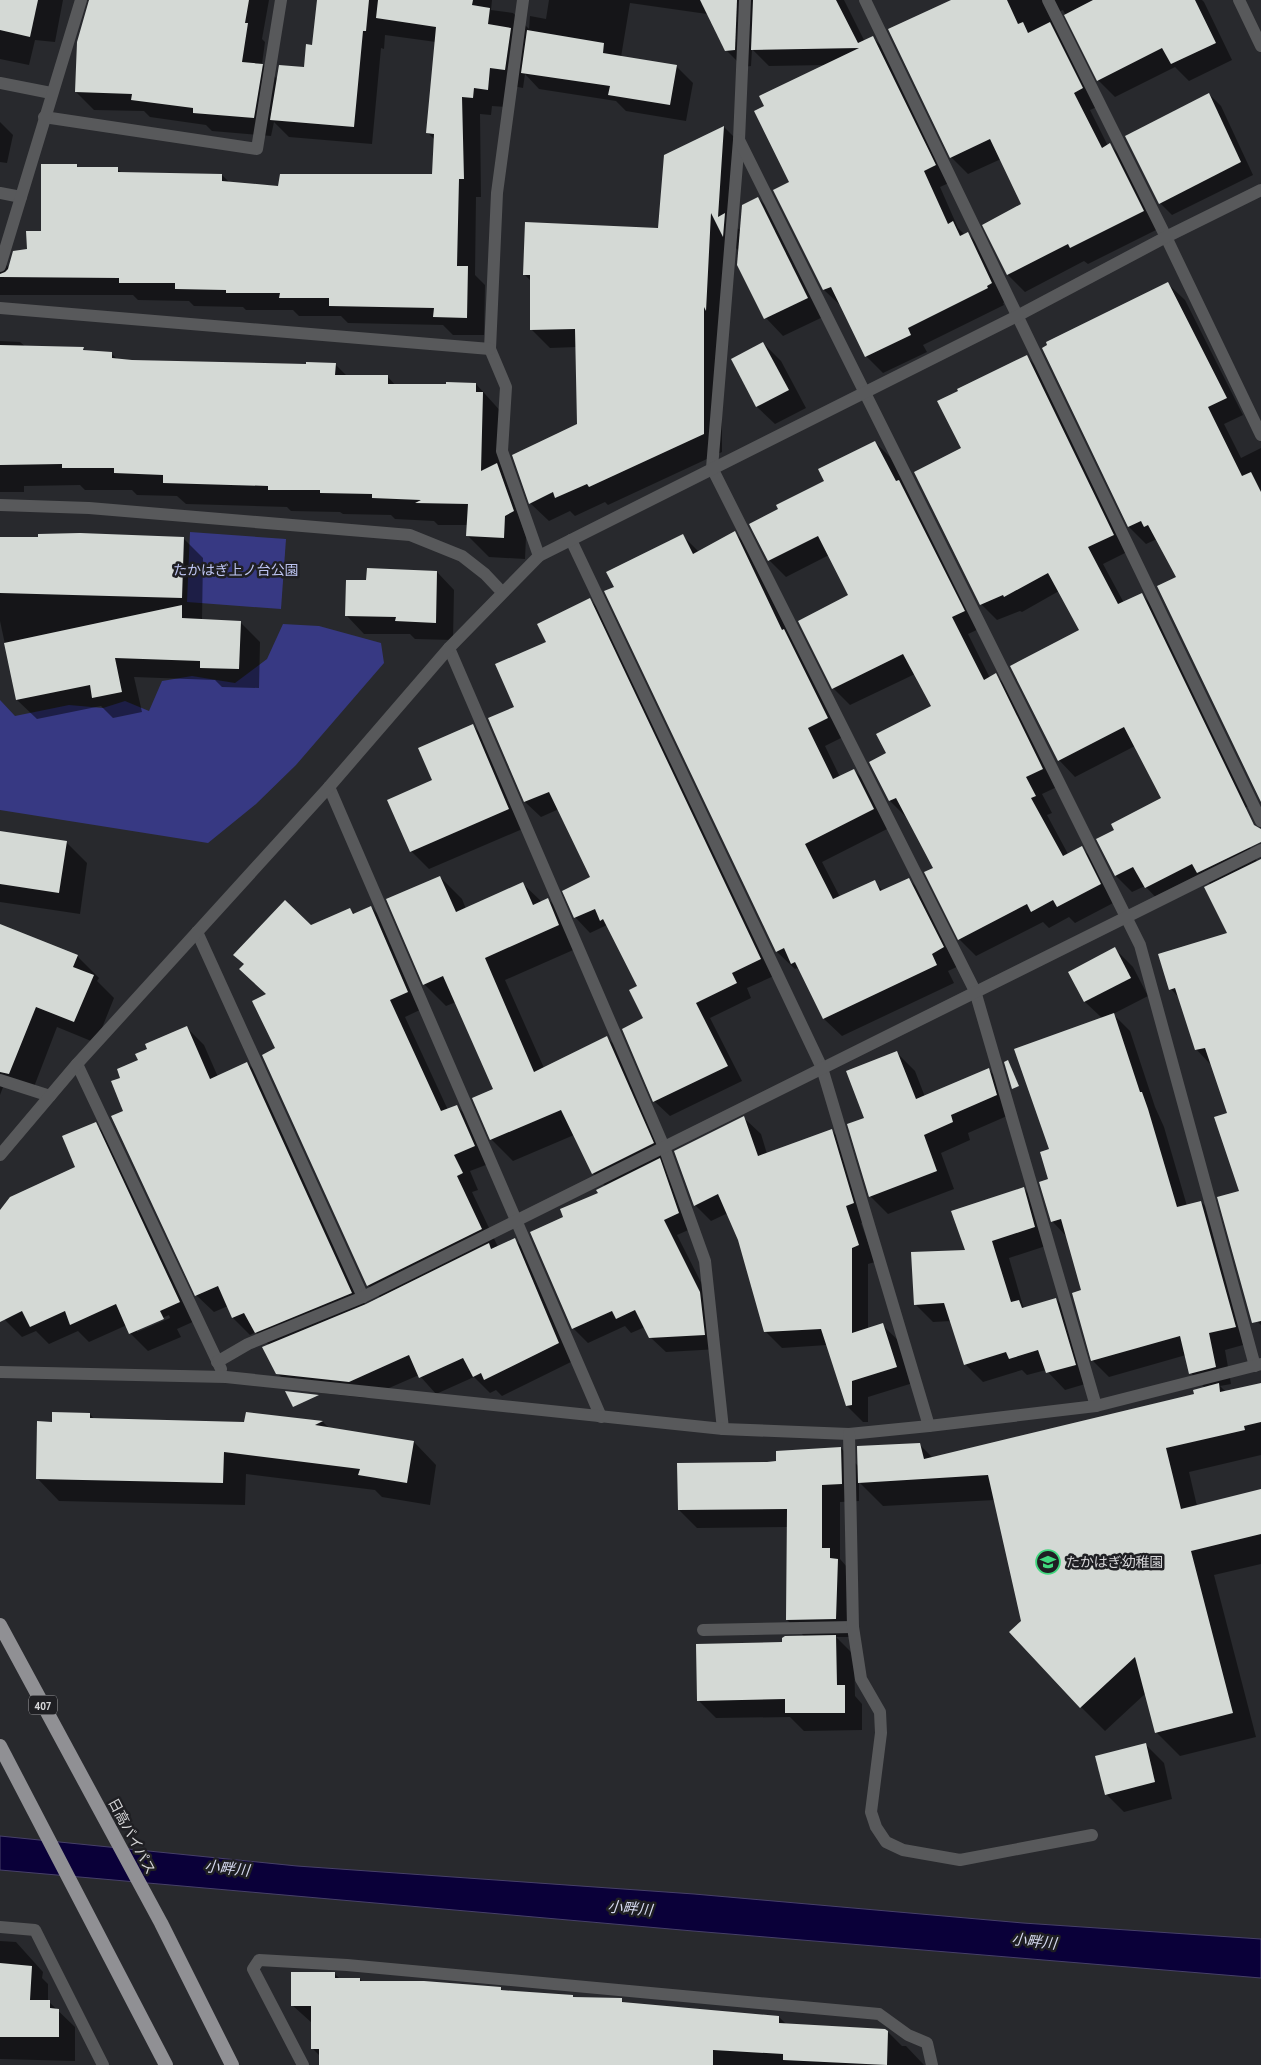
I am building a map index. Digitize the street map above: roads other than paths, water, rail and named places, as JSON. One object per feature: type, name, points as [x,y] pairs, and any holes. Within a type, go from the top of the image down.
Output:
[{"type":"highway","name":"日高バイパス","points":[[0,1625],[161,1923],[232,2065]]},
{"type":"highway","points":[[0,1746],[166,2065]]},
{"type":"street","points":[[0,266],[81,0]]},
{"type":"street","points":[[44,117],[257,148],[281,0]]},
{"type":"street","points":[[523,0],[497,193],[490,348],[506,387],[502,451],[538,556]]},
{"type":"street","points":[[745,0],[739,140],[712,468],[975,991],[1096,1406]]},
{"type":"street","points":[[865,0],[1261,822]]},
{"type":"street","points":[[1048,0],[1166,237],[1261,435]]},
{"type":"street","points":[[1239,0],[1261,46]]},
{"type":"street","points":[[0,83],[52,93]]},
{"type":"street","points":[[0,1372],[226,1377],[723,1429],[849,1434],[1096,1406],[1258,1365],[1140,945],[739,140]]},
{"type":"street","points":[[0,1156],[77,1064],[329,787],[449,648],[538,556],[1018,315],[1166,237],[1261,190]]},
{"type":"street","points":[[0,193],[21,197]]},
{"type":"street","points":[[0,308],[490,348]]},
{"type":"street","points":[[0,505],[89,508],[410,535],[462,556],[485,574],[502,592]]},
{"type":"street","points":[[571,540],[822,1068],[929,1426]]},
{"type":"street","points":[[449,648],[664,1147],[705,1261],[723,1429]]},
{"type":"street","points":[[329,787],[601,1417]]},
{"type":"street","points":[[217,1362],[248,1344],[363,1297],[1261,850]]},
{"type":"street","points":[[197,932],[363,1297]]},
{"type":"street","points":[[77,1064],[217,1362],[226,1377]]},
{"type":"street","points":[[0,1080],[50,1096]]},
{"type":"street","points":[[849,1434],[853,1628],[861,1679],[880,1712],[881,1733],[871,1812],[876,1828],[886,1842],[903,1850],[960,1860],[1092,1835]]},
{"type":"street","points":[[703,1630],[853,1628]]},
{"type":"street","points":[[0,1927],[35,1930],[104,2065]]},
{"type":"street","points":[[303,2065],[253,1968],[258,1960],[347,1965],[879,2014],[908,2035],[927,2042],[932,2065]]},
{"type":"water","name":"小畔川","points":[[0,1836],[297,1866],[694,1894],[1023,1923],[1261,1939],[1261,1978],[693,1931],[0,1870]]},
{"type":"place","name":"たかはぎ幼稚園","points":[[1048,1562]]},
{"type":"park label","name":"たかはぎ上ノ台公園","points":[[236,570]]}]
